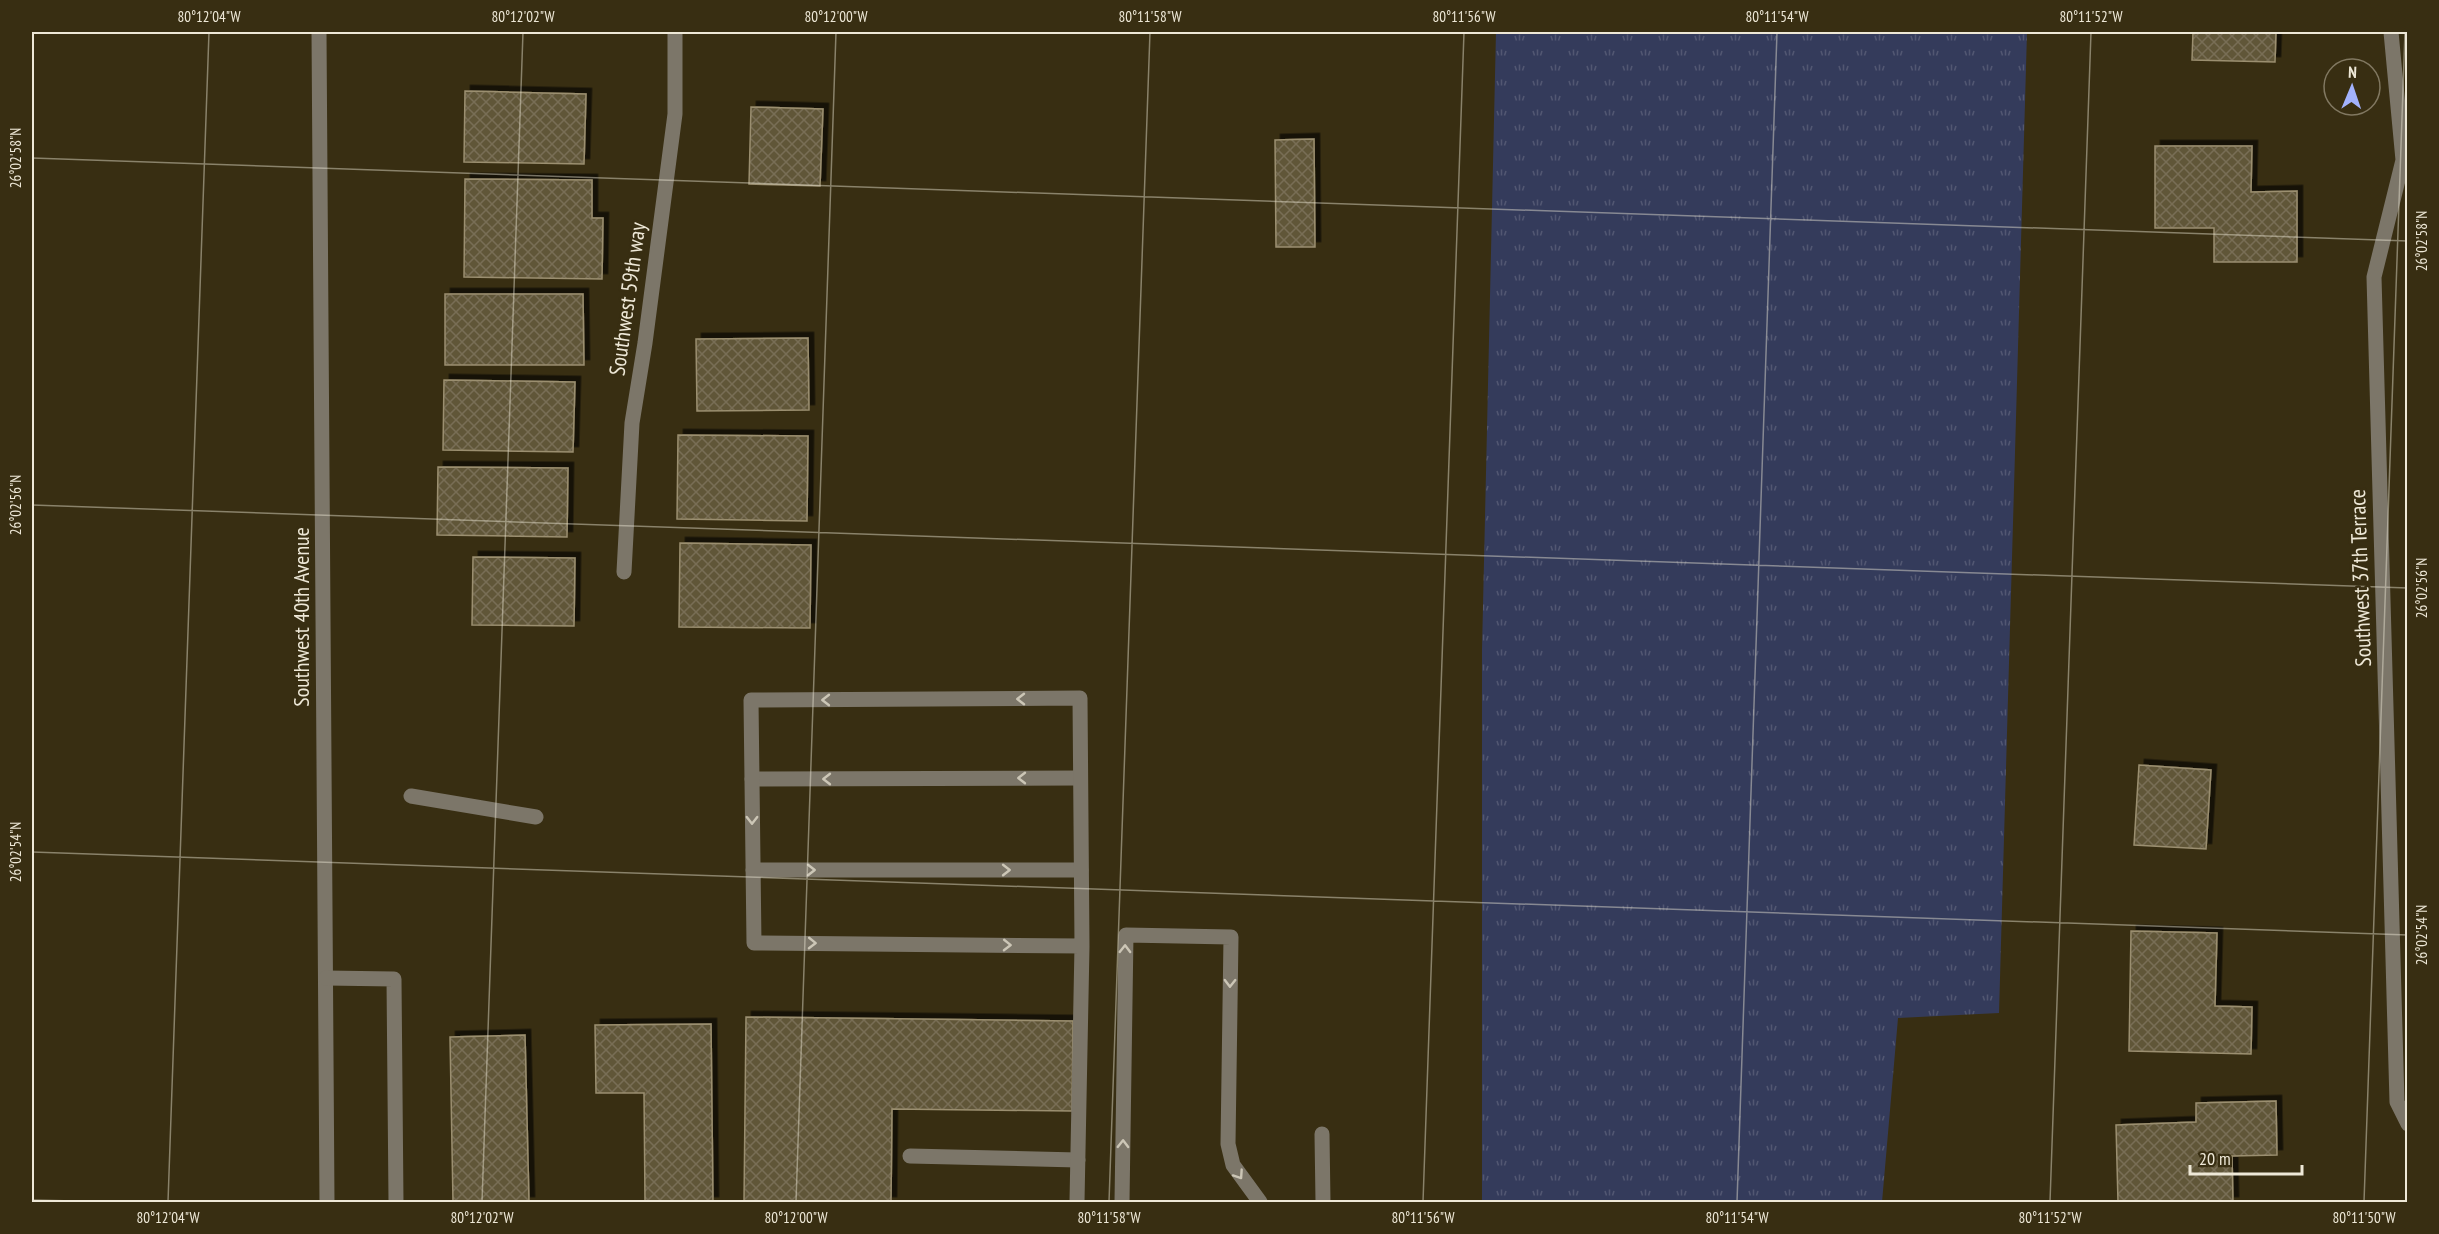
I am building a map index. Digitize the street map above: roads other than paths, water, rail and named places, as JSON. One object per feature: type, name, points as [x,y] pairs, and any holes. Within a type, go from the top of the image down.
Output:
[{"type":"street","name":"Southwest 40th Avenue","points":[[319,32],[327,1203]]},
{"type":"street","name":"Southwest 59th way","points":[[624,573],[632,423],[645,343],[675,114],[675,32]]},
{"type":"street","name":"Southwest 37th Terrace","points":[[2391,32],[2403,160],[2374,277],[2397,1102],[2408,1124]]},
{"type":"street","points":[[1077,1203],[1082,946],[1080,698],[751,700],[754,943],[1082,946]]},
{"type":"street","points":[[752,780],[1080,778]]},
{"type":"street","points":[[411,796],[536,817]]},
{"type":"street","points":[[753,870],[1081,870]]},
{"type":"street","points":[[1122,1203],[1126,935],[1230,937],[1228,1144],[1233,1165],[1260,1203]]},
{"type":"street","points":[[326,978],[394,979],[396,1203]]},
{"type":"street","points":[[1322,1134],[1323,1203]]},
{"type":"street","points":[[909,1156],[1078,1160]]}]
